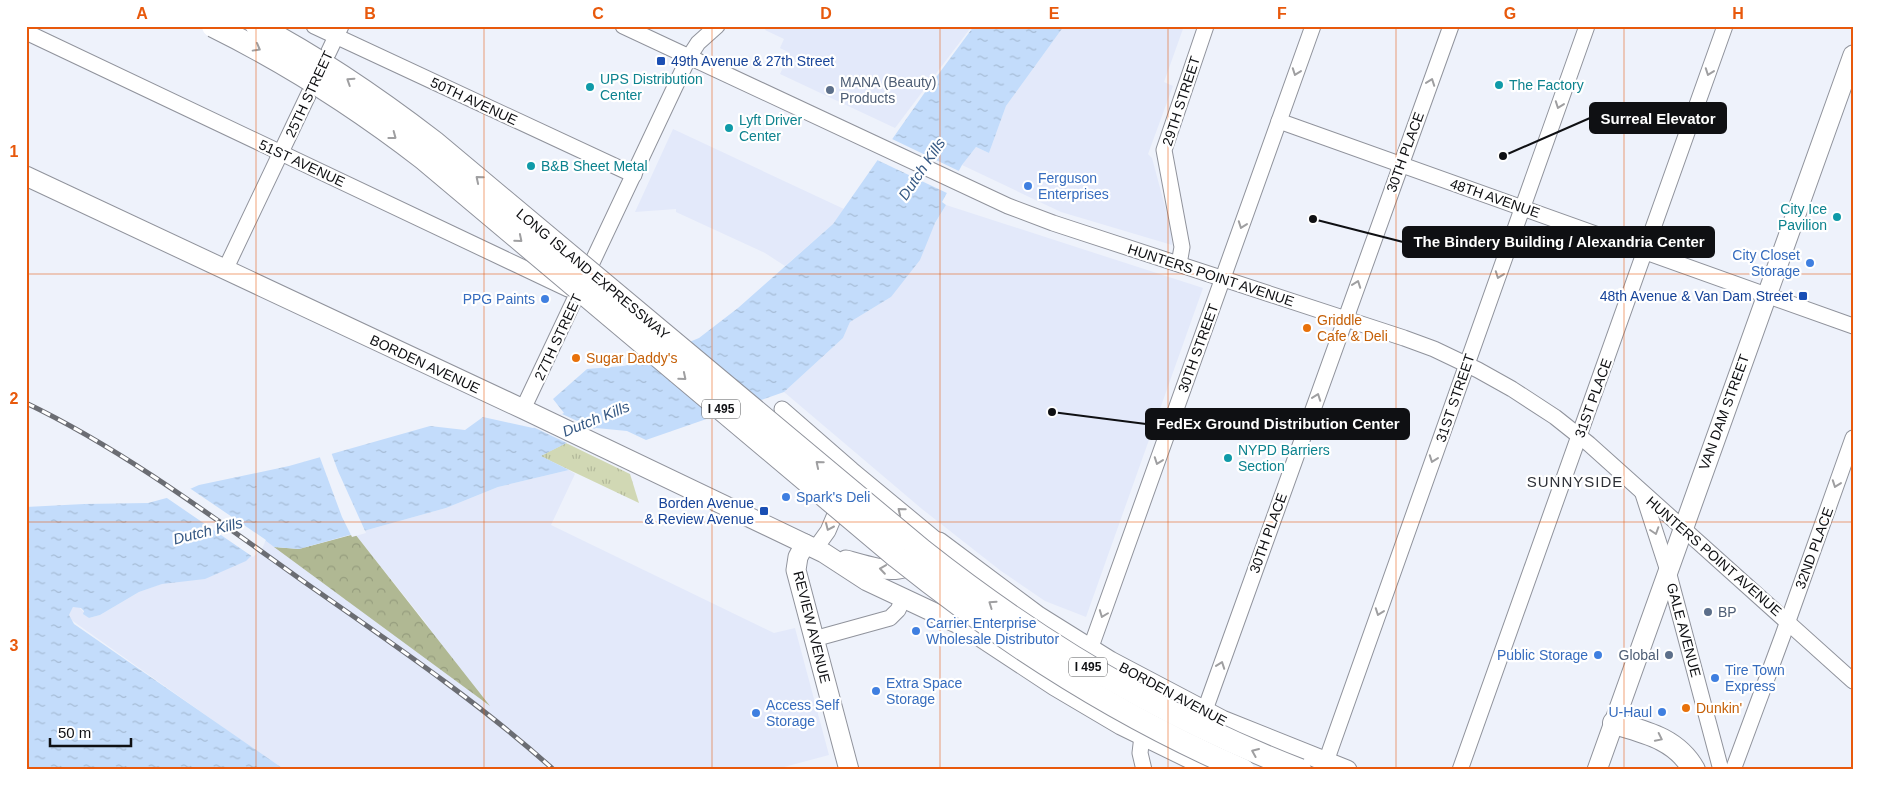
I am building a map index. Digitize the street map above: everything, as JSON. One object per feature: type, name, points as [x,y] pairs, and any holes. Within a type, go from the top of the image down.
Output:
[{"type":"highway","name":"LONG ISLAND EXPRESSWAY","points":[[213,26],[314,82],[401,141],[464,192],[897,558],[977,620],[1093,694],[1155,728],[1243,770]]},
{"type":"highway","name":"LONG ISLAND EXPRESSWAY","points":[[257,26],[354,83],[434,142],[910,540],[986,600],[1062,651],[1121,686],[1210,732],[1300,770]]},
{"type":"highway","points":[[1614,723],[1662,738],[1681,753],[1694,770]]},
{"type":"main road","name":"VAN DAM STREET","points":[[1597,770],[1853,55]]},
{"type":"main road","name":"BORDEN AVENUE","points":[[26,176],[523,409],[815,549],[867,580],[951,619],[982,637],[1070,696],[1142,736],[1213,770]]},
{"type":"main road","name":"BORDEN AVENUE","points":[[815,549],[887,570],[913,565],[926,557],[939,542],[1022,604],[1090,649],[1204,711],[1325,766],[1347,770]]},
{"type":"main road","name":"REVIEW AVENUE","points":[[815,549],[798,557],[796,566],[849,770]]},
{"type":"main road","points":[[904,597],[926,557]]},
{"type":"main road","points":[[926,557],[921,590],[925,596],[951,619]]},
{"type":"street","name":"50TH AVENUE","points":[[314,26],[339,31],[634,176]]},
{"type":"street","name":"HUNTERS POINT AVENUE","points":[[623,26],[646,31],[690,57],[843,130],[965,187],[1053,223],[1345,318],[1427,346],[1467,364],[1528,398],[1579,436],[1853,680]]},
{"type":"street","name":"27TH STREET","points":[[523,409],[690,57],[698,42],[717,26]]},
{"type":"street","name":"29TH STREET","points":[[1179,264],[1182,247],[1164,150],[1206,26]]},
{"type":"street","name":"30TH STREET","points":[[1070,696],[1090,649],[1313,26]]},
{"type":"street","name":"30TH PLACE","points":[[1187,758],[1451,26]]},
{"type":"street","name":"31ST STREET","points":[[1325,766],[1587,26]]},
{"type":"street","name":"31ST PLACE","points":[[1460,770],[1725,26]]},
{"type":"street","name":"25TH STREET","points":[[225,270],[339,31]]},
{"type":"street","name":"51ST AVENUE","points":[[26,32],[579,294]]},
{"type":"street","name":"48TH AVENUE","points":[[1279,121],[1853,326]]},
{"type":"street","name":"BORDEN AVENUE","points":[[782,409],[939,542]]},
{"type":"street","name":"32ND PLACE","points":[[1733,770],[1853,438]]},
{"type":"street","name":"REVIEW AVENUE","points":[[815,549],[828,531],[852,470]]},
{"type":"street","name":"GALE AVENUE","points":[[1642,492],[1668,571],[1721,770]]},
{"type":"street","points":[[814,639],[890,618],[898,610],[904,597]]},
{"type":"street","points":[[1142,736],[1140,753],[1144,770]]},
{"type":"shaded area","points":[[767,26],[972,26],[895,128],[780,74],[790,53],[780,48],[784,39],[765,30]]},
{"type":"shaded area","points":[[1064,26],[1184,26],[1164,82],[1173,86],[1148,154],[1152,158],[1171,229],[1172,245],[1061,212],[962,165],[976,147],[989,153],[1006,106]]},
{"type":"shaded area","points":[[673,129],[844,209],[833,224],[785,266],[765,253],[676,212],[676,209],[635,212]]},
{"type":"shaded area","points":[[946,205],[1203,288],[1086,617],[1045,601],[1001,571],[922,509],[784,392],[843,338],[850,322],[891,297]]},
{"type":"shaded area","points":[[569,470],[575,474],[551,525],[774,633],[795,628],[829,755],[773,770],[283,770],[70,619],[69,615],[73,607],[79,607],[89,618],[100,615],[139,592],[266,541],[274,547],[299,549],[446,508],[498,487]],"holes":[[[358,538],[430,628],[387,587]]]},
{"type":"green space","points":[[566,443],[630,474],[639,503],[540,456]]},
{"type":"green space","points":[[355,534],[490,706],[274,547],[299,549]]},
{"type":"water","name":"Dutch Kills","points":[[974,26],[1064,26],[1006,106],[989,153],[976,147],[962,165],[942,202],[946,205],[935,223],[920,260],[891,297],[850,322],[843,338],[784,392],[646,440],[627,431],[596,428],[541,456],[569,470],[498,487],[446,508],[299,549],[274,547],[266,541],[246,561],[205,579],[162,584],[139,592],[100,615],[89,618],[83,614],[84,611],[81,608],[73,607],[69,615],[74,624],[285,770],[26,770],[26,507],[148,503],[174,496],[199,485],[289,466],[430,426],[465,430],[483,417],[533,428],[564,413],[553,399],[587,369],[623,366],[641,362],[699,338],[738,308],[833,224],[923,95]]},
{"type":"pier","points":[[890,138],[961,172],[949,194],[875,159]]},
{"type":"pier","points":[[562,414],[599,431],[569,444],[533,427]]},
{"type":"pier","points":[[331,452],[366,533],[352,537],[342,517],[319,455]]},
{"type":"pier","points":[[188,487],[266,540],[262,549],[253,557],[164,496],[175,495]]},
{"type":"railway","points":[[26,403],[97,441],[200,508],[462,694],[554,770]]},
{"type":"place","name":"49th Avenue & 27th Street","points":[[661,61]]},
{"type":"place","name":"The Factory","points":[[1499,85]]},
{"type":"place","name":"UPS Distribution Center","points":[[590,87]]},
{"type":"place","name":"MANA (Beauty) Products","points":[[830,90]]},
{"type":"place","name":"Lyft Driver Center","points":[[729,128]]},
{"type":"place","name":"Surreal Elevator","points":[[1503,156]]},
{"type":"place","name":"B&B Sheet Metal","points":[[531,166]]},
{"type":"place","name":"Ferguson Enterprises","points":[[1028,186]]},
{"type":"place","name":"City Ice Pavilion","points":[[1837,217]]},
{"type":"place","name":"The Bindery Building / Alexandria Center","points":[[1313,219]]},
{"type":"place","name":"City Closet Storage","points":[[1810,263]]},
{"type":"place","name":"48th Avenue & Van Dam Street","points":[[1803,296]]},
{"type":"place","name":"PPG Paints","points":[[545,299]]},
{"type":"place","name":"Griddle Cafe & Deli","points":[[1307,328]]},
{"type":"place","name":"Sugar Daddy's","points":[[576,358]]},
{"type":"place","name":"FedEx Ground Distribution Center","points":[[1052,412]]},
{"type":"place","name":"NYPD Barriers Section","points":[[1228,458]]},
{"type":"place","name":"Spark's Deli","points":[[786,497]]},
{"type":"place","name":"Borden Avenue & Review Avenue","points":[[764,511]]},
{"type":"place","name":"BP","points":[[1708,612]]},
{"type":"place","name":"Carrier Enterprise Wholesale Distributor","points":[[916,631]]},
{"type":"place","name":"Public Storage","points":[[1598,655]]},
{"type":"place","name":"Global","points":[[1669,655]]},
{"type":"place","name":"Tire Town Express","points":[[1715,678]]},
{"type":"place","name":"Extra Space Storage","points":[[876,691]]},
{"type":"place","name":"Dunkin'","points":[[1686,708]]},
{"type":"place","name":"U-Haul","points":[[1662,712]]},
{"type":"place","name":"Access Self Storage","points":[[756,713]]},
{"type":"district","name":"SUNNYSIDE","points":[[1575,482]]}]
